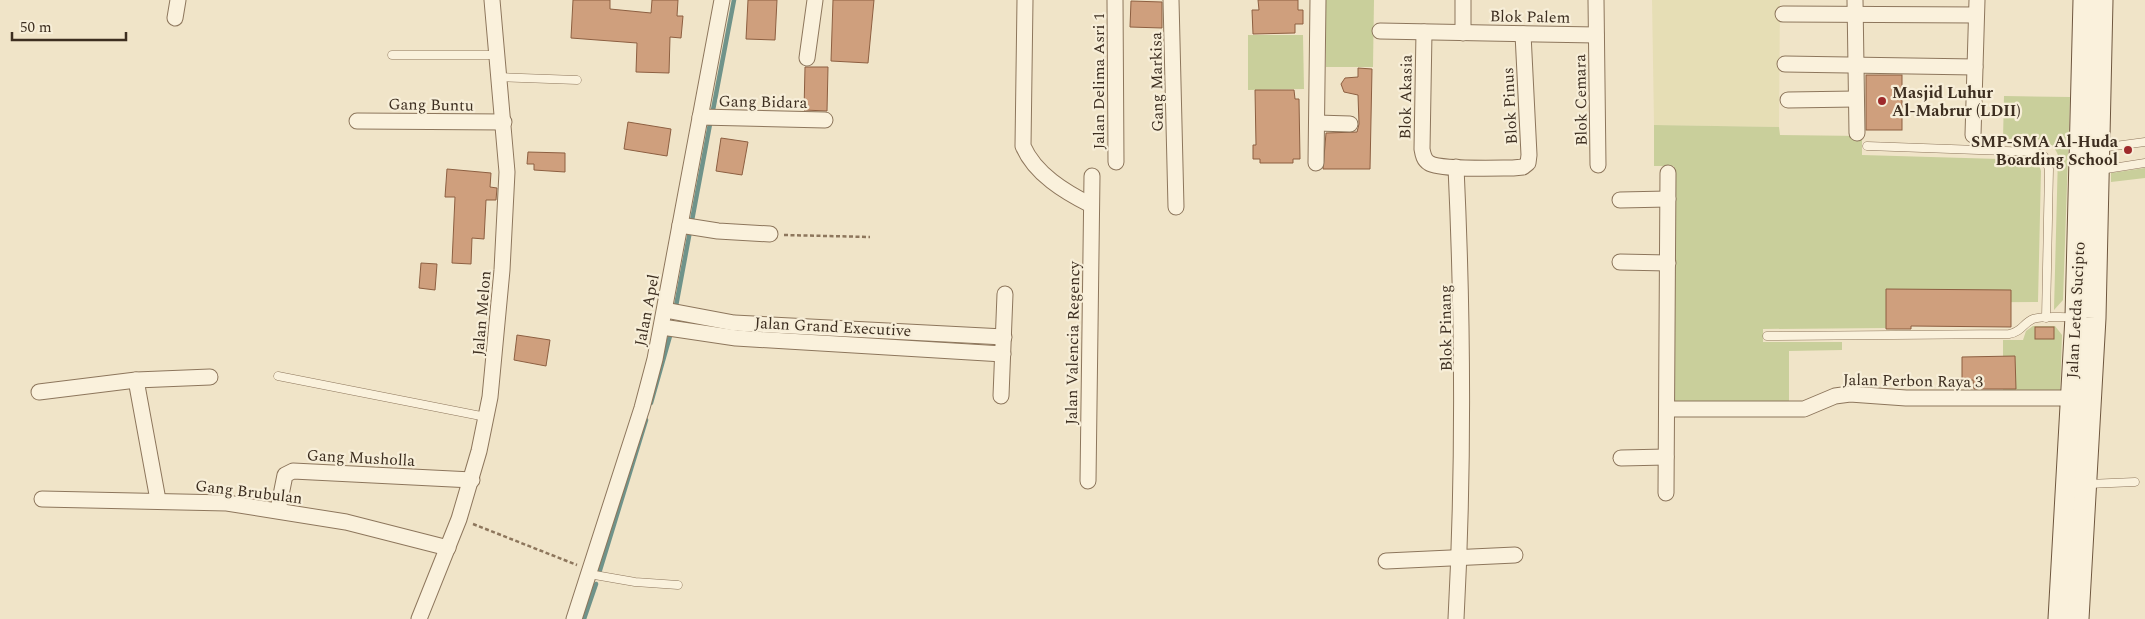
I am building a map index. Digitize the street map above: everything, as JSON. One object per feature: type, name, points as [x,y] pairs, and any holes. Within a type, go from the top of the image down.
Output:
[{"type":"main road","name":"Jalan Letda Sucipto","points":[[2078,619],[2086,484],[2084,0]]},
{"type":"main road","name":"Jalan Letda Sucipto","points":[[2058,619],[2071,398],[2085,318],[2099,170],[2102,0]]},
{"type":"street","points":[[175,18],[178,0]]},
{"type":"street","name":"Jalan Melon","points":[[419,619],[448,548],[472,480],[486,417],[495,356],[506,213],[507,172],[492,0]]},
{"type":"street","name":"Jalan Apel","points":[[574,619],[642,408],[665,310],[688,226],[700,117],[722,0]]},
{"type":"street","points":[[807,58],[815,0]]},
{"type":"street","points":[[1025,0],[1023,146],[1035,165],[1046,176],[1070,194],[1091,205]]},
{"type":"street","name":"Jalan Delima Asri 1","points":[[1115,0],[1116,162]]},
{"type":"street","name":"Gang Markisa","points":[[1171,0],[1176,207]]},
{"type":"street","points":[[1316,162],[1318,0]]},
{"type":"street","points":[[1462,0],[1463,32]]},
{"type":"street","name":"Blok Cemara","points":[[1596,0],[1598,165]]},
{"type":"street","points":[[1855,7],[1857,133]]},
{"type":"street","points":[[1783,14],[1855,7],[1977,7],[1973,135]]},
{"type":"street","name":"Blok Akasia","points":[[1380,31],[1463,32]]},
{"type":"street","name":"Blok Akasia","points":[[1424,32],[1423,154],[1427,161],[1434,166],[1456,167]]},
{"type":"street","name":"Blok Palem","points":[[1463,32],[1596,35]]},
{"type":"street","name":"Blok Pinus","points":[[1456,167],[1519,168],[1528,163],[1523,34]]},
{"type":"street","points":[[1785,64],[1975,67]]},
{"type":"street","points":[[1788,100],[1856,100]]},
{"type":"street","name":"Gang Bidara","points":[[700,117],[825,120]]},
{"type":"street","name":"Gang Buntu","points":[[357,121],[504,122]]},
{"type":"street","points":[[1317,124],[1350,124]]},
{"type":"street","name":"Blok Pinang","points":[[1456,167],[1461,285],[1463,489],[1456,619]]},
{"type":"street","points":[[1666,493],[1668,173]]},
{"type":"street","name":"Jalan Valencia Regency","points":[[1088,481],[1092,176]]},
{"type":"street","points":[[1620,200],[1668,199]]},
{"type":"street","points":[[688,226],[770,234]]},
{"type":"street","points":[[1620,262],[1668,263]]},
{"type":"street","points":[[1001,396],[1005,294]]},
{"type":"street","name":"Jalan Grand Executive","points":[[665,310],[694,317],[734,323],[1004,337]]},
{"type":"street","points":[[691,332],[694,317]]},
{"type":"street","name":"Jalan Grand Executive","points":[[662,327],[736,338],[1003,354]]},
{"type":"street","points":[[843,344],[844,328]]},
{"type":"street","points":[[863,330],[863,345]]},
{"type":"street","points":[[38,392],[136,380],[210,377]]},
{"type":"street","points":[[136,380],[158,500]]},
{"type":"street","name":"Jalan Perbon Raya 3","points":[[1667,409],[1804,409],[1835,396],[1850,394],[1906,398],[2071,398]]},
{"type":"street","points":[[1621,458],[1666,457]]},
{"type":"street","name":"Gang Musholla","points":[[278,510],[285,475],[293,471],[472,480]]},
{"type":"street","name":"Gang Brubulan","points":[[42,499],[158,500],[227,503],[379,528],[448,548]]},
{"type":"street","points":[[1386,561],[1516,555]]},
{"type":"lane","points":[[392,55],[496,55]]},
{"type":"lane","points":[[498,77],[577,80]]},
{"type":"lane","points":[[2100,148],[2145,142]]},
{"type":"lane","points":[[1867,146],[2035,152],[2044,156],[2049,169],[2046,318]]},
{"type":"lane","points":[[2099,170],[2145,163]]},
{"type":"lane","points":[[1766,336],[2010,334],[2021,330],[2033,319],[2085,318]]},
{"type":"lane","points":[[278,376],[486,417]]},
{"type":"lane","points":[[2086,484],[2135,482]]},
{"type":"lane","points":[[589,572],[635,582],[678,585]]},
{"type":"path","points":[[770,234],[870,237]]},
{"type":"path","points":[[459,519],[589,572]]},
{"type":"shaded area","points":[[1652,0],[1780,0],[1779,127],[1654,125]]},
{"type":"green space","points":[[1326,0],[1374,0],[1373,67],[1326,67]]},
{"type":"green space","points":[[1248,35],[1303,35],[1304,89],[1248,90]]},
{"type":"green space","points":[[2004,96],[2070,97],[2063,300],[2054,310],[2058,155],[2049,143],[2042,140],[2027,138],[2003,139]]},
{"type":"green space","points":[[1654,125],[1779,127],[1780,135],[1862,136],[1862,155],[2034,160],[2039,165],[2041,171],[2038,302],[1886,303],[1886,328],[1763,329],[1763,342],[1842,342],[1842,350],[1789,351],[1789,405],[1671,406],[1674,166],[1654,166]]},
{"type":"green space","points":[[2145,168],[2145,178],[2111,182],[2111,173]]},
{"type":"green space","points":[[2033,326],[2055,326],[2062,335],[2060,394],[2003,394],[2003,340],[2023,340],[2026,331]]},
{"type":"building","points":[[573,0],[610,0],[610,9],[651,13],[652,0],[678,0],[677,16],[683,16],[681,38],[670,37],[669,73],[636,72],[637,43],[571,38]]},
{"type":"building","points":[[748,0],[777,0],[775,40],[746,39]]},
{"type":"building","points":[[833,0],[874,0],[868,63],[831,61]]},
{"type":"building","points":[[1258,0],[1298,0],[1298,10],[1303,10],[1303,24],[1295,24],[1295,33],[1253,34],[1252,10],[1259,10]]},
{"type":"building","points":[[1131,1],[1162,2],[1162,28],[1130,27]]},
{"type":"building","points":[[805,67],[828,67],[827,111],[804,110]]},
{"type":"building","points":[[1358,68],[1372,69],[1370,169],[1323,169],[1326,133],[1357,132],[1359,124],[1358,95],[1344,92],[1341,84],[1345,78],[1358,77]]},
{"type":"building","name":"Masjid Luhur Al-Mabrur (LDII)","points":[[1866,75],[1902,75],[1902,130],[1866,130]]},
{"type":"building","points":[[1255,90],[1294,90],[1295,99],[1299,99],[1300,159],[1293,159],[1293,163],[1260,163],[1260,159],[1253,159],[1253,145],[1256,145]]},
{"type":"building","points":[[628,122],[671,129],[667,156],[624,149]]},
{"type":"building","points":[[721,138],[748,142],[742,175],[716,171]]},
{"type":"building","points":[[528,152],[565,153],[565,172],[534,170],[534,164],[527,164]]},
{"type":"building","points":[[447,169],[491,173],[490,187],[497,188],[496,200],[486,200],[484,239],[472,238],[471,264],[452,263],[455,197],[445,197]]},
{"type":"building","points":[[421,263],[437,264],[435,290],[419,288]]},
{"type":"building","points":[[1886,289],[2011,290],[2011,327],[1911,326],[1911,329],[1886,329]]},
{"type":"building","points":[[2035,327],[2054,327],[2054,339],[2035,339]]},
{"type":"building","points":[[517,335],[550,340],[546,366],[514,360]]},
{"type":"building","points":[[2015,356],[2016,389],[1974,389],[1973,380],[1962,381],[1962,357]]},
{"type":"waterway","points":[[713,110],[734,0]]},
{"type":"waterway","points":[[676,306],[710,124]]},
{"type":"waterway","points":[[651,403],[670,336]]},
{"type":"waterway","points":[[600,570],[646,420]]},
{"type":"waterway","points":[[584,619],[596,584]]},
{"type":"place","name":"Masjid Luhur Al-Mabrur (LDII)","points":[[1882,101]]},
{"type":"place","name":"SMP-SMA Al-Huda Boarding School","points":[[2128,150]]}]
